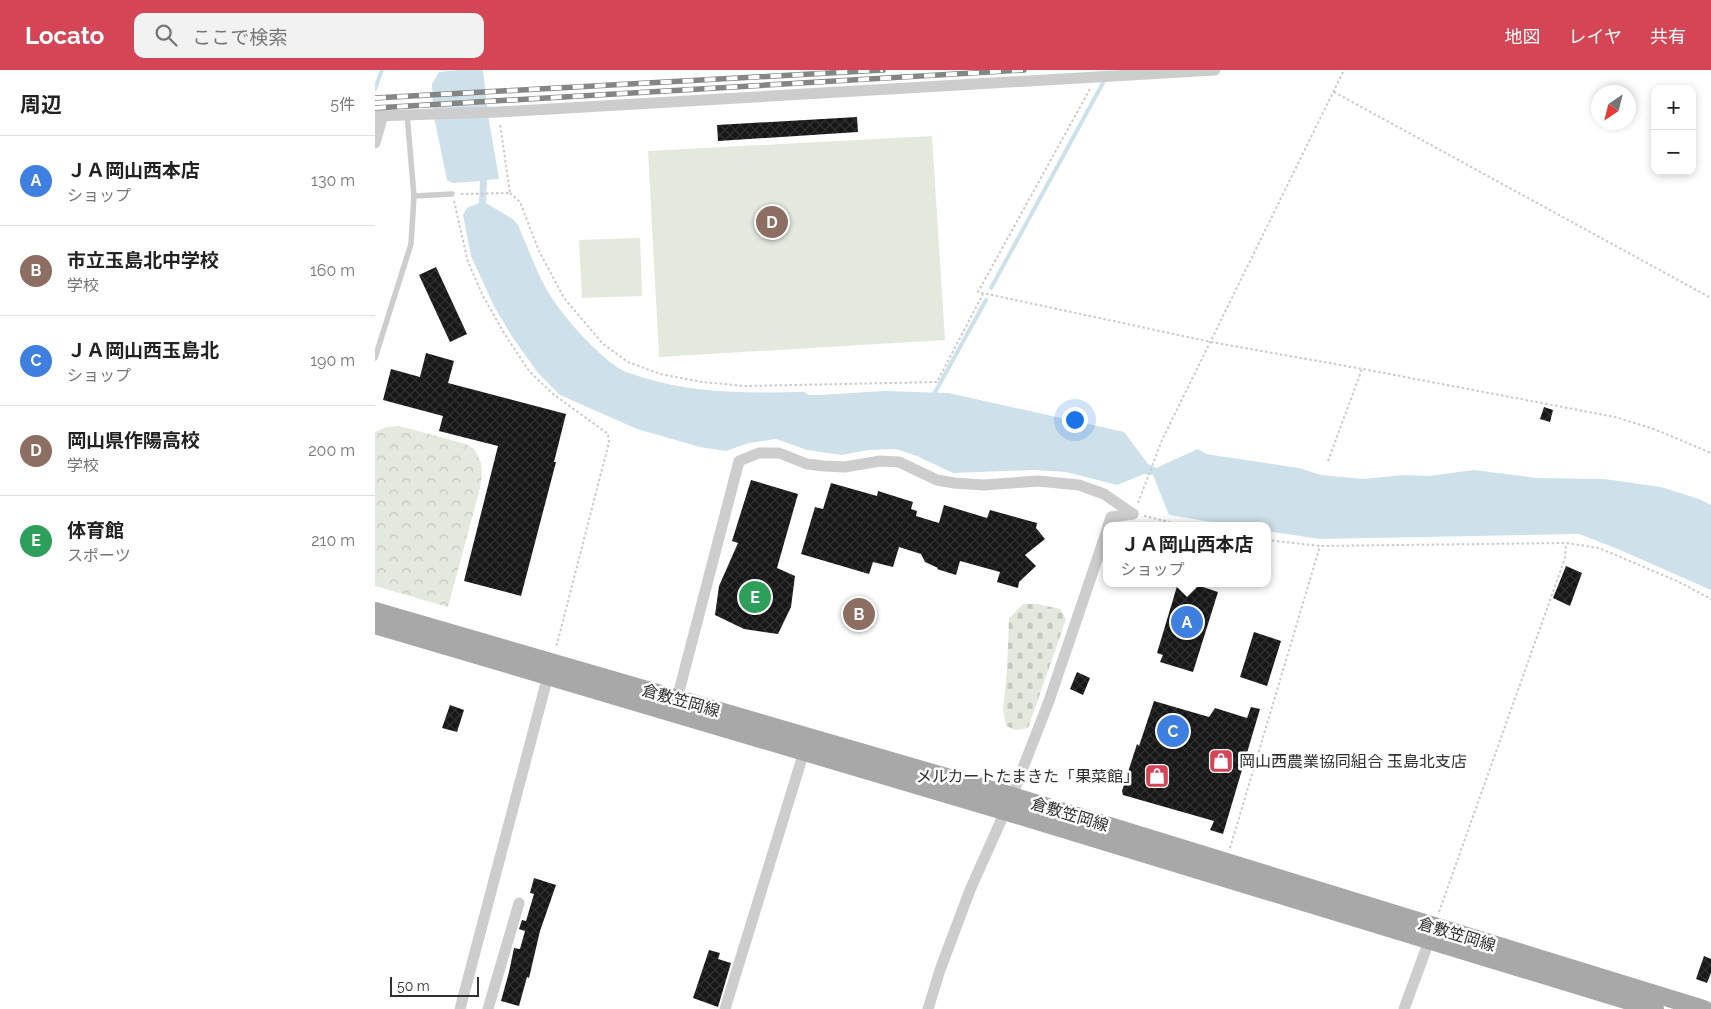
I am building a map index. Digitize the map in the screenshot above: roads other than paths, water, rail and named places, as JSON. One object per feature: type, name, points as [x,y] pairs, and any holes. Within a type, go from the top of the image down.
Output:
[{"type":"main road","name":"倉敷笠岡線","points":[[375,611],[550,670]]},
{"type":"main road","name":"倉敷笠岡線","points":[[375,625],[550,670],[1008,803],[1431,934],[1704,1009]]},
{"type":"main road","name":"倉敷笠岡線","points":[[1008,803],[1225,862],[1655,1009]]},
{"type":"street","points":[[375,143],[379,116],[495,112],[1215,70]]},
{"type":"street","points":[[673,706],[739,461],[759,452],[779,454],[807,464],[824,466],[845,467],[880,461],[899,462],[937,480],[954,483],[984,484],[1038,481],[1079,485],[1104,494],[1133,514],[1111,517],[1109,522]]},
{"type":"street","points":[[928,1009],[940,970],[970,890],[1008,803],[1049,701],[1103,542]]},
{"type":"street","points":[[460,1009],[550,670]]},
{"type":"street","points":[[725,1009],[806,744]]},
{"type":"street","points":[[488,1009],[519,903]]},
{"type":"street","points":[[1404,1009],[1431,934]]},
{"type":"lane","points":[[375,358],[411,244],[414,196],[407,114]]},
{"type":"lane","points":[[414,196],[452,194]]},
{"type":"waterway","points":[[375,89],[382,70]]},
{"type":"waterway","points":[[991,288],[1104,81]]},
{"type":"waterway","points":[[933,396],[986,300]]},
{"type":"railway","points":[[375,98],[883,70]]},
{"type":"railway","points":[[375,108],[1024,70]]},
{"type":"place","name":"岡山県作陽高校","points":[[772,222]]},
{"type":"place","name":"体育館","points":[[755,597]]},
{"type":"place","name":"市立玉島北中学校","points":[[859,614]]},
{"type":"place","name":"ＪＡ岡山西本店","points":[[1187,622]]},
{"type":"place","name":"ＪＡ岡山西玉島北","points":[[1173,731]]},
{"type":"place","name":"岡山西農業協同組合 玉島北支店","points":[[1221,761]]},
{"type":"place","name":"メルカートたまきた「果菜館」","points":[[1157,776]]}]
